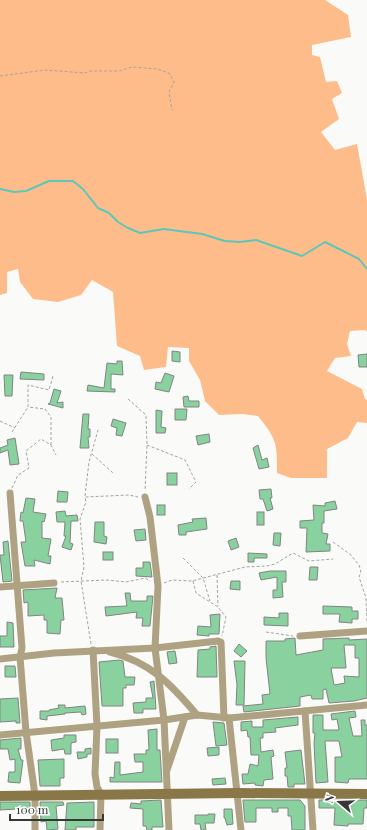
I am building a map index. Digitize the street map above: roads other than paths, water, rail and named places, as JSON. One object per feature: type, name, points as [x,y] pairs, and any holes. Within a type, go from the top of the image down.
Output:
[{"type":"street","points":[[10,493],[22,648],[20,657],[26,732],[34,795],[35,830]]},
{"type":"street","points":[[145,497],[150,517],[158,586],[155,648],[164,720],[169,830]]},
{"type":"street","points":[[0,587],[54,583]]},
{"type":"street","points":[[300,636],[367,631]]},
{"type":"street","points":[[0,659],[93,650],[155,648],[215,641],[221,642],[227,718],[238,793],[241,830]]},
{"type":"street","points":[[93,650],[97,726],[95,774],[97,787],[101,794],[100,830]]},
{"type":"street","points":[[104,650],[128,656],[141,662],[178,693],[197,714]]},
{"type":"street","points":[[0,734],[164,720],[197,714],[227,718],[367,705]]},
{"type":"street","points":[[305,711],[313,830]]},
{"type":"street","points":[[166,774],[185,716]]},
{"type":"street","points":[[0,796],[238,793],[367,794]]},
{"type":"waterway","points":[[0,189],[14,192],[26,191],[49,181],[73,181],[83,189],[98,208],[109,213],[118,222],[128,228],[140,233],[164,229],[202,234],[225,241],[240,242],[256,240],[302,256],[325,242],[359,259],[367,269]]}]
